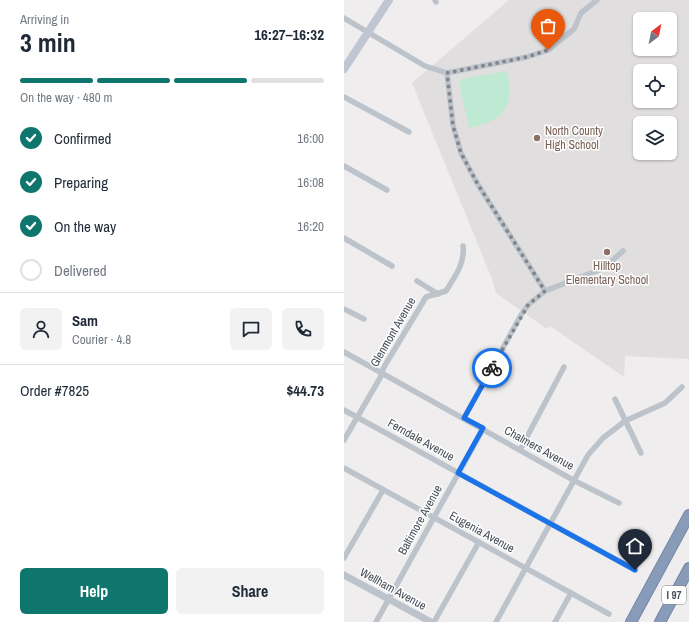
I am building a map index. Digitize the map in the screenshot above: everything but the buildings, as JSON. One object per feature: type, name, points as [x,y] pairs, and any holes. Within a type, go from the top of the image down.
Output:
[{"type":"highway","name":"I 97","points":[[631,622],[689,514]]},
{"type":"highway","name":"I 97","points":[[660,622],[689,568]]},
{"type":"main road","points":[[344,69],[389,0]]},
{"type":"street","points":[[344,18],[425,66],[447,73],[541,53],[555,46],[574,29],[581,13],[597,0]]},
{"type":"street","points":[[447,73],[453,126],[461,153],[477,183],[545,291]]},
{"type":"street","points":[[344,97],[409,132]]},
{"type":"street","points":[[344,166],[387,190]]},
{"type":"street","points":[[344,238],[392,266]]},
{"type":"street","name":"Glenmont Avenue","points":[[344,440],[384,367],[426,297],[446,291],[462,264],[464,255],[463,246]]},
{"type":"street","points":[[464,418],[528,305],[545,291],[604,268],[623,251]]},
{"type":"street","points":[[417,281],[438,294]]},
{"type":"street","points":[[344,309],[364,319]]},
{"type":"street","name":"Chalmers Avenue","points":[[344,352],[483,428],[575,481],[619,503]]},
{"type":"street","points":[[520,450],[564,367]]},
{"type":"street","points":[[496,622],[588,455],[603,438],[625,421],[665,403],[682,387]]},
{"type":"street","points":[[615,399],[642,453]]},
{"type":"street","name":"Ferndale Avenue","points":[[344,410],[635,570]]},
{"type":"street","name":"Baltimore Avenue","points":[[376,622],[483,428]]},
{"type":"street","name":"Eugenia Avenue","points":[[344,468],[609,614]]},
{"type":"street","points":[[344,558],[383,490]]},
{"type":"street","points":[[432,622],[479,542]]},
{"type":"street","name":"Wellham Avenue","points":[[344,575],[432,622]]},
{"type":"street","points":[[555,622],[570,593]]},
{"type":"shaded area","name":"North County High School","points":[[509,0],[689,0],[689,359],[625,356],[624,377],[550,326],[547,329],[496,293],[492,279],[412,83]]},
{"type":"green space","points":[[507,71],[509,94],[508,103],[504,110],[499,116],[491,121],[469,128],[459,83],[462,79]]},
{"type":"way so far","points":[[492,368],[521,315],[536,297],[545,291],[477,183],[461,153],[453,126],[447,73],[527,57],[548,50]]},
{"type":"place","name":"North County High School","points":[[537,138]]},
{"type":"place","name":"Hilltop Elementary School","points":[[607,252]]},
{"type":"route","points":[[492,368],[464,418],[483,428],[458,473],[635,570]]}]
